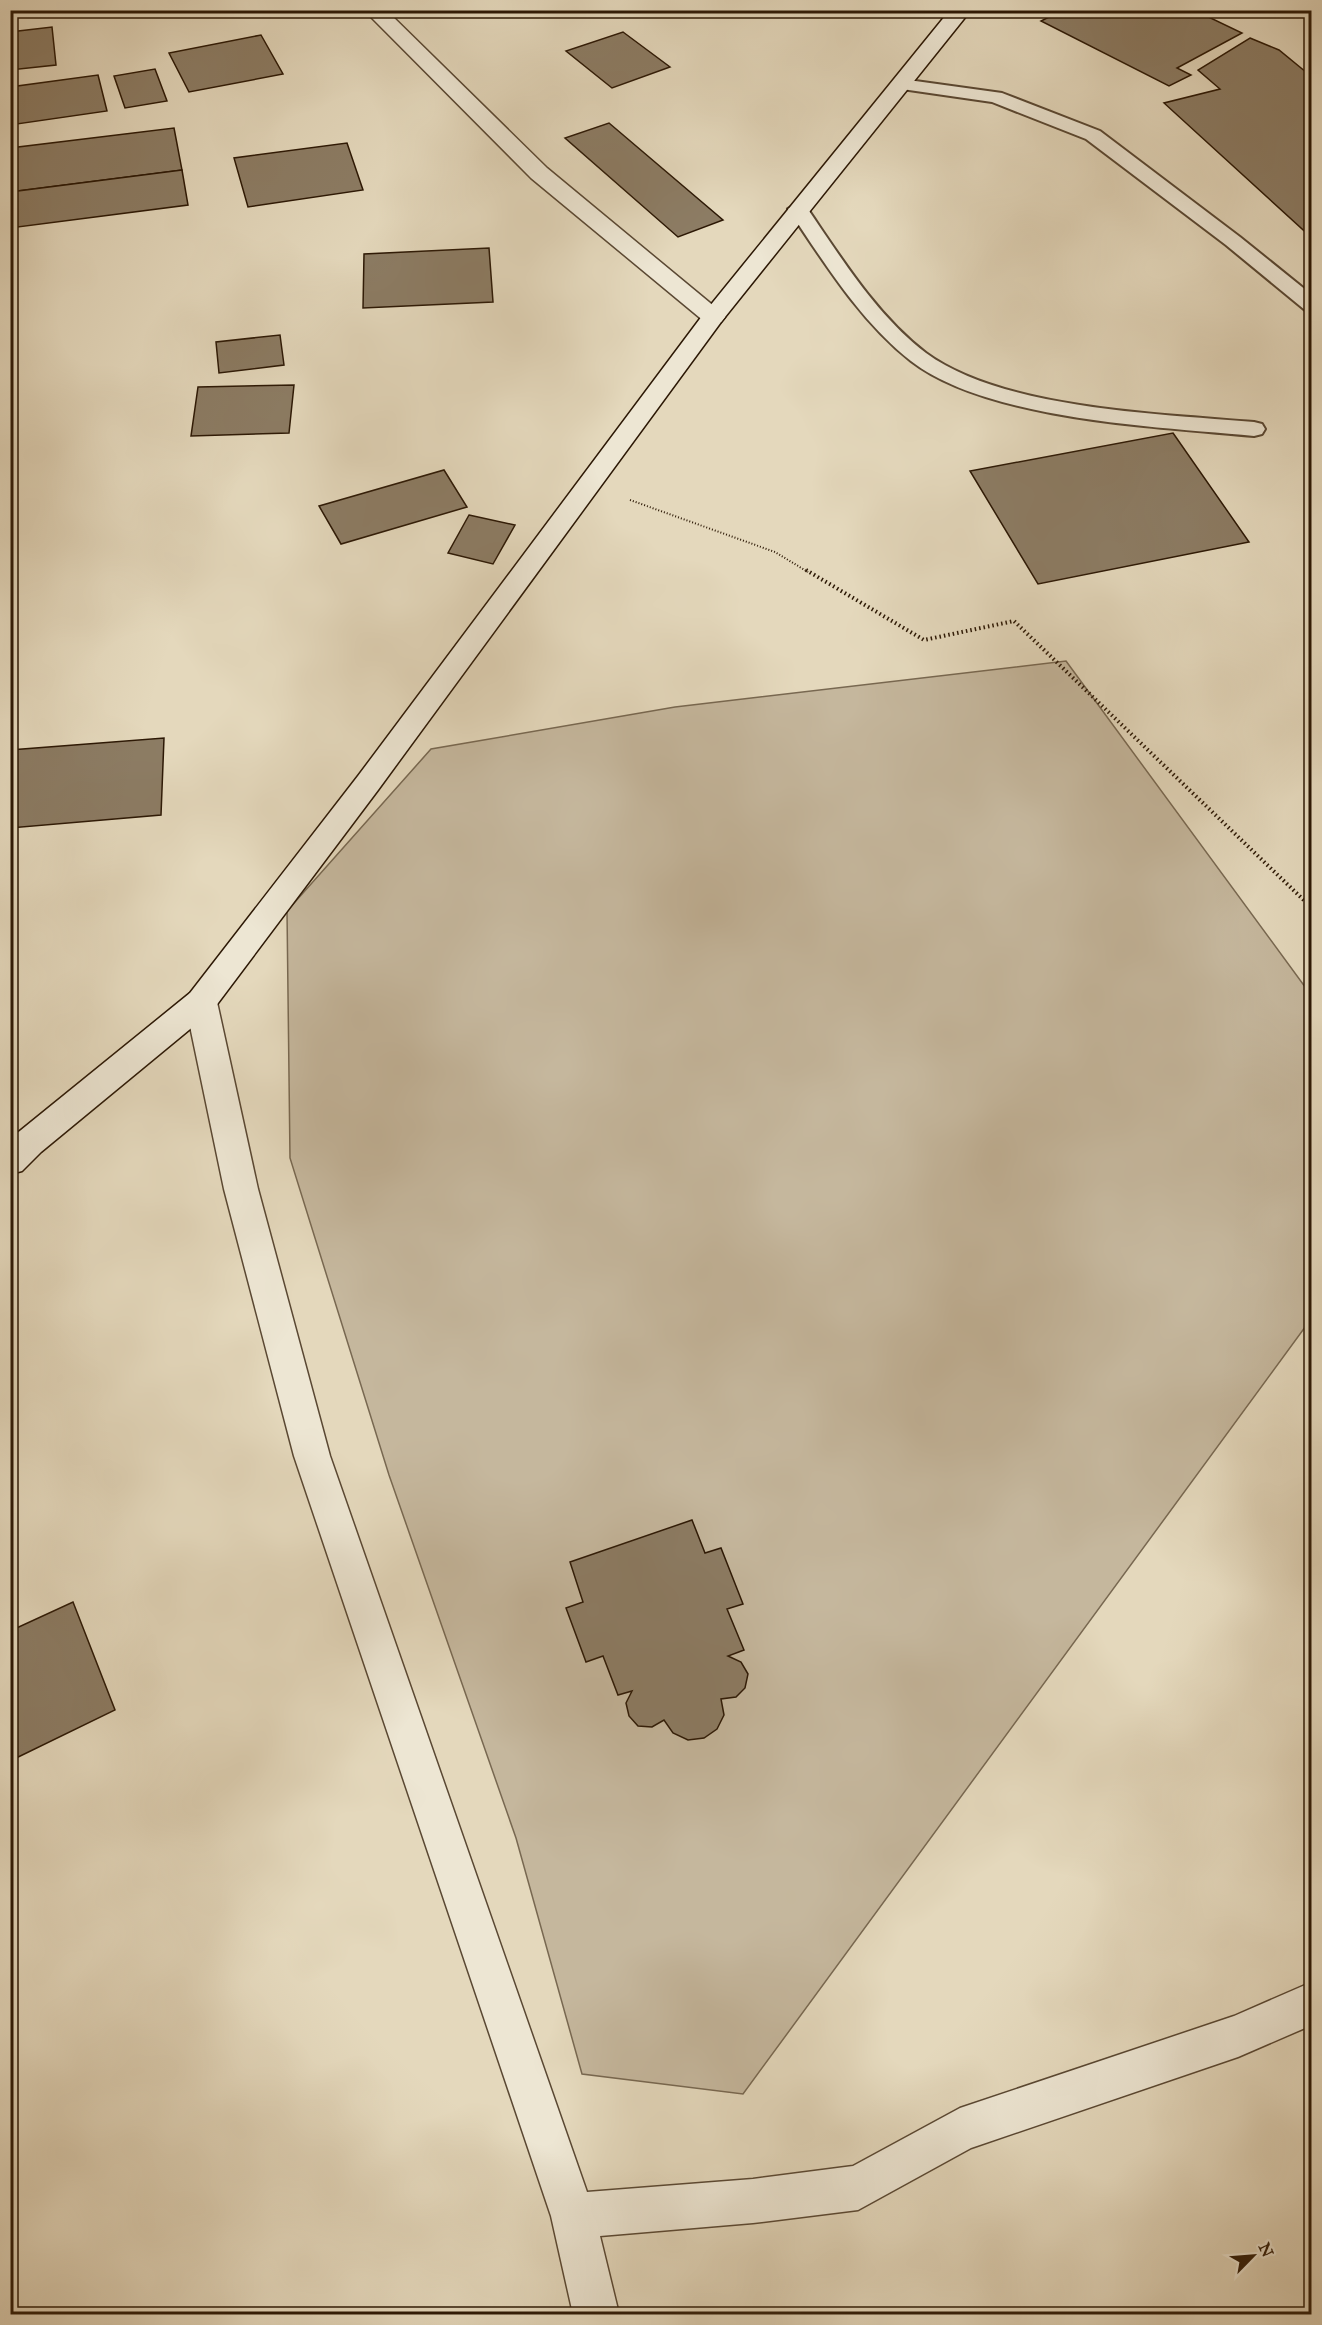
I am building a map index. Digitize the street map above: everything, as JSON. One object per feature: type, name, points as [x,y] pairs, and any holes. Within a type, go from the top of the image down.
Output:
[{"type":"street","points":[[374,10],[539,173],[713,317]]},
{"type":"street","points":[[17,1149],[201,1002],[369,783],[587,484],[713,317],[961,10]]},
{"type":"street","points":[[201,1002],[241,1189],[312,1456],[573,2216],[596,2314]]},
{"type":"street","points":[[573,2216],[753,2201],[858,2188],[960,2130],[1238,2036],[1311,2004]]},
{"type":"lane","points":[[902,84],[996,98],[1093,135],[1233,241],[1311,306]]},
{"type":"lane","points":[[798,209],[825,249],[893,333],[937,369],[993,395],[1123,417],[1254,429]]},
{"type":"path","points":[[587,484],[775,552],[924,640],[1014,621],[1311,908]]},
{"type":"shaded area","points":[[1066,661],[1311,995],[1311,1319],[743,2094],[582,2074],[516,1838],[389,1475],[290,1158],[287,911],[431,749],[675,707]]},
{"type":"building","points":[[487,10],[519,10],[493,17]]},
{"type":"building","points":[[1063,10],[1194,10],[1242,33],[1177,68],[1191,75],[1169,86],[1041,21]]},
{"type":"building","points":[[52,27],[56,65],[10,70],[10,32]]},
{"type":"building","points":[[623,32],[670,67],[612,88],[566,51]]},
{"type":"building","points":[[261,35],[283,74],[189,92],[169,53]]},
{"type":"building","points":[[1250,38],[1279,50],[1312,77],[1312,238],[1164,103],[1220,89],[1198,70]]},
{"type":"building","points":[[155,69],[167,101],[125,108],[114,76]]},
{"type":"building","points":[[98,75],[107,111],[10,125],[10,87]]},
{"type":"building","points":[[609,123],[723,220],[678,237],[565,138]]},
{"type":"building","points":[[174,128],[182,170],[10,192],[10,148]]},
{"type":"building","points":[[347,143],[363,190],[248,207],[234,158]]},
{"type":"building","points":[[182,170],[188,205],[10,228],[10,192]]},
{"type":"building","points":[[489,248],[493,302],[363,308],[364,254]]},
{"type":"building","points":[[280,335],[284,365],[219,373],[216,342]]},
{"type":"building","points":[[294,385],[289,433],[191,436],[198,387]]},
{"type":"building","points":[[1173,433],[1249,542],[1038,584],[970,471]]},
{"type":"building","points":[[444,470],[467,507],[341,544],[319,506]]},
{"type":"building","points":[[469,515],[515,525],[493,564],[448,553]]},
{"type":"building","points":[[164,738],[161,815],[10,828],[10,750]]},
{"type":"building","points":[[692,1520],[705,1553],[721,1548],[743,1604],[727,1609],[744,1650],[728,1656],[741,1662],[748,1674],[745,1688],[736,1697],[721,1699],[724,1715],[717,1729],[704,1738],[688,1740],[673,1733],[664,1720],[652,1727],[638,1726],[629,1716],[626,1703],[632,1691],[618,1695],[603,1656],[586,1662],[566,1608],[583,1602],[570,1562]]},
{"type":"building","points":[[73,1602],[115,1710],[10,1761],[10,1631]]}]
